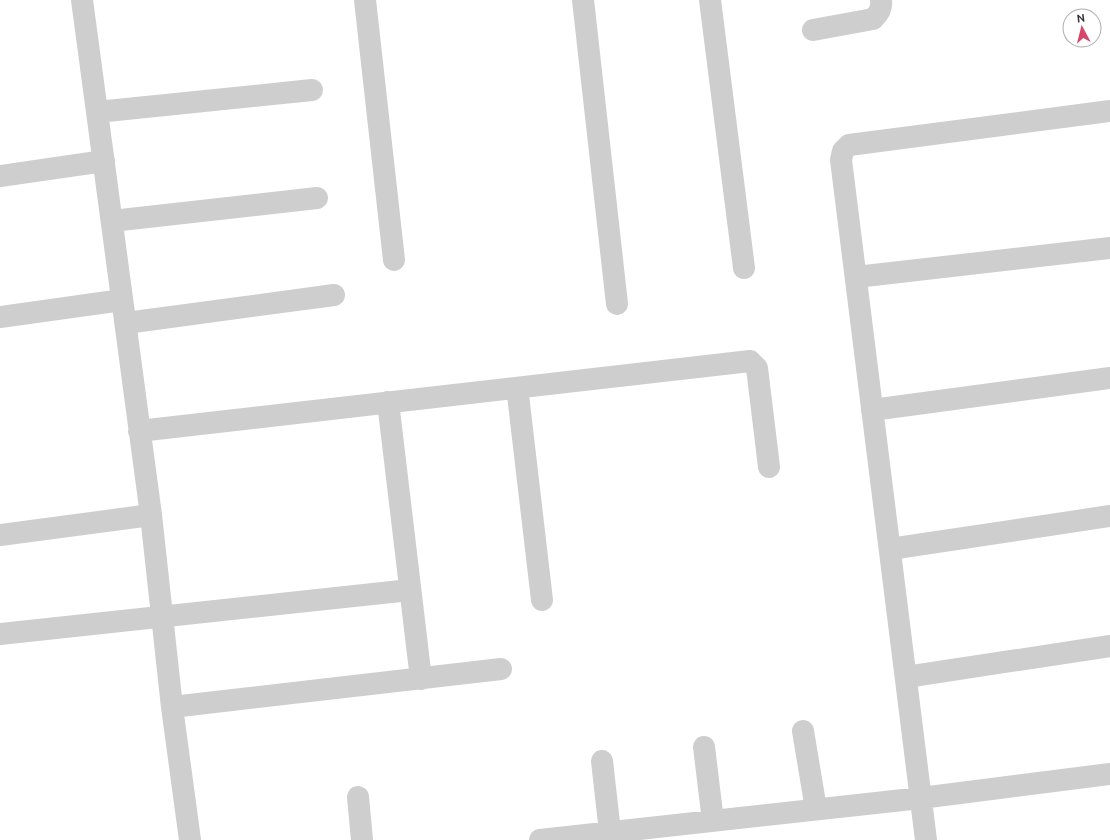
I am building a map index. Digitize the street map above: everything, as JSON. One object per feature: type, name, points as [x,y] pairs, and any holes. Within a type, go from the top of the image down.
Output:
[{"type":"street","points":[[82,0],[151,515],[172,707],[190,840]]},
{"type":"street","points":[[364,0],[394,260]]},
{"type":"street","points":[[583,0],[617,304]]},
{"type":"street","points":[[710,0],[744,268]]},
{"type":"street","points":[[814,30],[872,19],[879,14],[882,5],[881,0]]},
{"type":"street","points":[[97,112],[312,90]]},
{"type":"street","points":[[926,840],[841,160],[843,152],[849,145],[1110,111]]},
{"type":"street","points":[[0,176],[104,162]]},
{"type":"street","points":[[112,220],[317,198]]},
{"type":"street","points":[[856,277],[1110,248]]},
{"type":"street","points":[[126,323],[334,296]]},
{"type":"street","points":[[0,316],[122,300]]},
{"type":"street","points":[[139,431],[750,361],[757,368],[769,467]]},
{"type":"street","points":[[872,410],[1110,378]]},
{"type":"street","points":[[518,395],[542,600]]},
{"type":"street","points":[[388,402],[421,679]]},
{"type":"street","points":[[0,535],[151,515]]},
{"type":"street","points":[[890,549],[1110,516]]},
{"type":"street","points":[[0,634],[410,590]]},
{"type":"street","points":[[906,677],[1110,646]]},
{"type":"street","points":[[172,707],[501,669]]},
{"type":"street","points":[[803,732],[816,809]]},
{"type":"street","points":[[704,747],[713,821]]},
{"type":"street","points":[[602,761],[610,832]]},
{"type":"street","points":[[540,840],[921,798],[1110,774]]},
{"type":"street","points":[[358,796],[362,840]]}]
